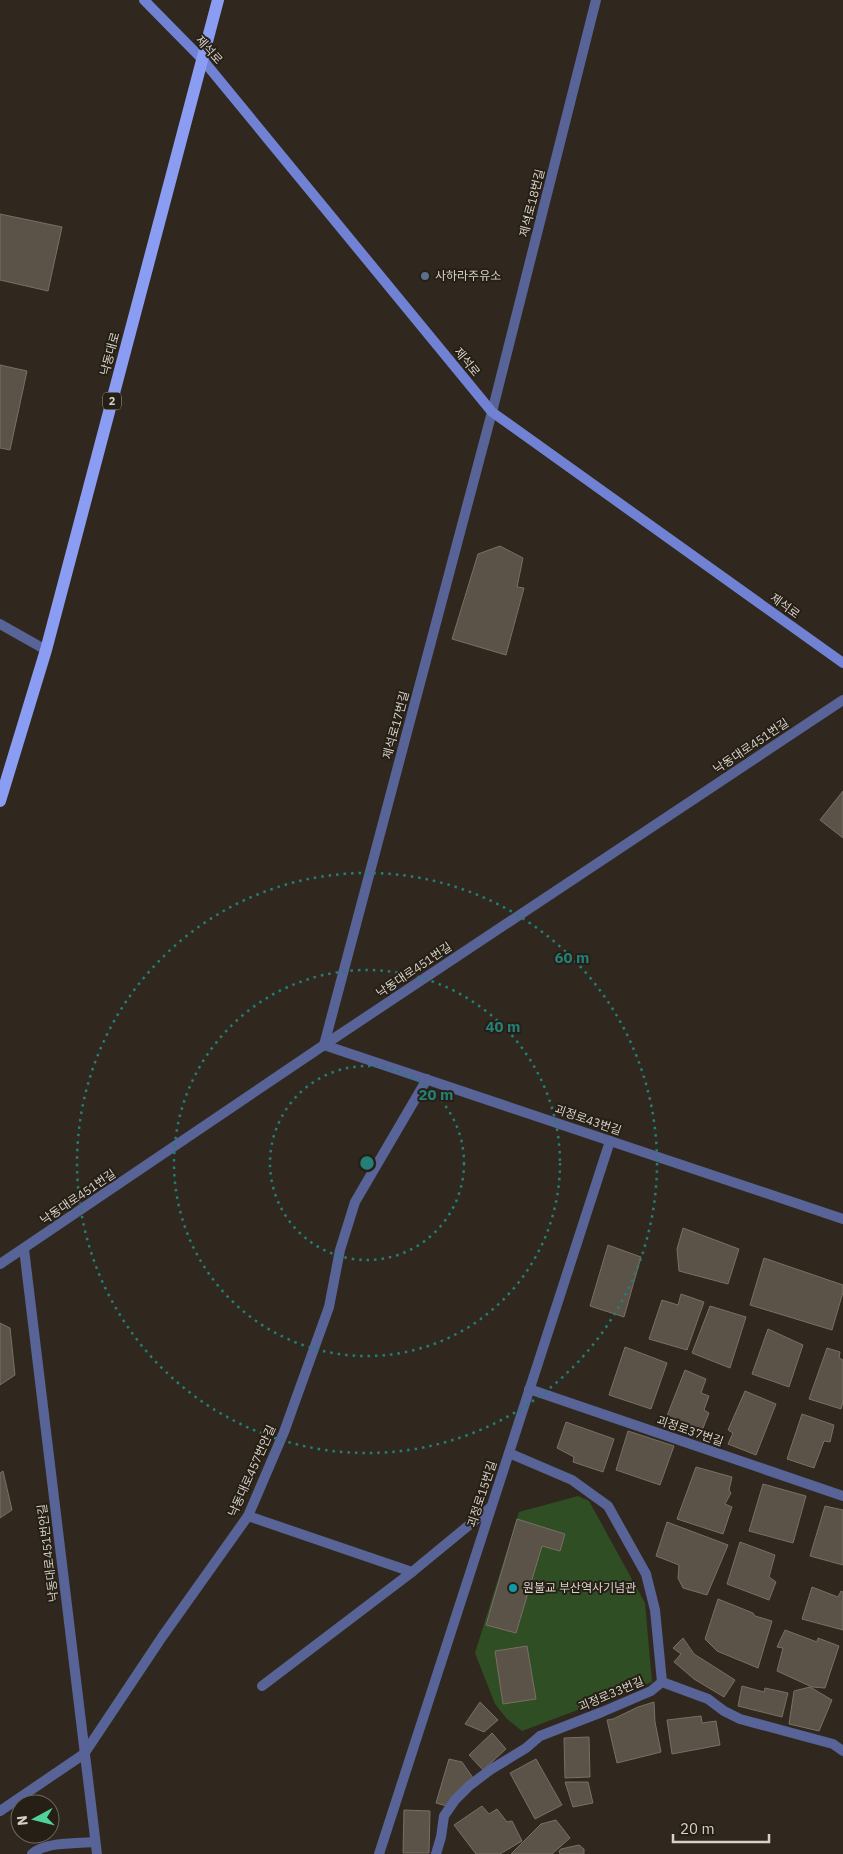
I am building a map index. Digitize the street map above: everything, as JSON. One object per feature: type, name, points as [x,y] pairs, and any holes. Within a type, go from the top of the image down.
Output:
[{"type":"main road","name":"제석로","points":[[144,0],[202,59],[492,412],[843,664]]},
{"type":"main road","name":"낙동대로","points":[[0,801],[46,650],[218,0]]},
{"type":"street","name":"제석로18번길","points":[[492,412],[596,0]]},
{"type":"street","name":"제석로17번길","points":[[324,1045],[492,412]]},
{"type":"street","points":[[0,624],[46,650]]},
{"type":"street","name":"낙동대로451번길","points":[[0,1264],[324,1045],[843,700]]},
{"type":"street","name":"괴정로43번길","points":[[324,1045],[843,1219]]},
{"type":"street","name":"낙동대로457번안길","points":[[0,1811],[84,1754],[162,1637],[248,1516],[284,1432],[329,1307],[340,1250],[355,1202],[427,1079]]},
{"type":"street","name":"괴정로15번길","points":[[379,1854],[610,1141]]},
{"type":"street","name":"낙동대로451번안길","points":[[24,1249],[97,1854]]},
{"type":"street","name":"괴정로37번길","points":[[529,1389],[843,1496]]},
{"type":"street","points":[[509,1453],[572,1480],[608,1506],[646,1574],[655,1610],[662,1682]]},
{"type":"street","points":[[262,1686],[412,1572],[491,1507]]},
{"type":"street","points":[[248,1516],[412,1572]]},
{"type":"street","name":"괴정로33번길","points":[[436,1854],[442,1837],[444,1816],[455,1800],[469,1786],[490,1770],[526,1748],[540,1736],[651,1691],[662,1682],[708,1699],[724,1711],[740,1719],[833,1744],[843,1751]]},
{"type":"street","points":[[32,1854],[37,1849],[59,1844],[95,1842]]},
{"type":"green space","points":[[578,1496],[589,1501],[645,1603],[652,1682],[522,1731],[507,1719],[495,1704],[475,1653],[519,1512]]},
{"type":"building","points":[[0,214],[62,227],[48,291],[0,280]]},
{"type":"building","points":[[0,365],[27,371],[10,450],[0,448]]},
{"type":"building","points":[[500,546],[523,558],[517,587],[524,588],[506,655],[452,639],[478,554]]},
{"type":"building","points":[[843,791],[843,838],[820,820]]},
{"type":"building","points":[[683,1228],[739,1249],[728,1284],[679,1271],[677,1249]]},
{"type":"building","points":[[608,1245],[641,1257],[624,1317],[590,1306]]},
{"type":"building","points":[[764,1258],[843,1285],[843,1292],[832,1330],[750,1305]]},
{"type":"building","points":[[681,1294],[704,1302],[687,1350],[649,1339],[662,1300],[678,1305]]},
{"type":"building","points":[[710,1306],[746,1317],[730,1368],[692,1353]]},
{"type":"building","points":[[0,1323],[10,1328],[15,1375],[0,1385]]},
{"type":"building","points":[[768,1329],[803,1345],[789,1387],[752,1374]]},
{"type":"building","points":[[625,1347],[667,1363],[651,1409],[609,1395]]},
{"type":"building","points":[[827,1348],[840,1352],[839,1358],[843,1360],[843,1402],[841,1409],[809,1399]]},
{"type":"building","points":[[685,1370],[706,1379],[701,1393],[709,1396],[704,1410],[709,1413],[701,1433],[665,1421]]},
{"type":"building","points":[[745,1391],[776,1404],[756,1455],[728,1444],[733,1433],[728,1430]]},
{"type":"building","points":[[802,1414],[834,1425],[830,1442],[824,1441],[814,1468],[787,1459]]},
{"type":"building","points":[[566,1422],[614,1439],[603,1472],[573,1462],[574,1457],[557,1448]]},
{"type":"building","points":[[628,1431],[674,1446],[660,1485],[616,1470]]},
{"type":"building","points":[[696,1467],[732,1477],[729,1490],[731,1493],[725,1504],[732,1507],[723,1534],[677,1519]]},
{"type":"building","points":[[3,1471],[12,1510],[0,1518],[0,1473]]},
{"type":"building","points":[[763,1484],[806,1496],[793,1543],[749,1531]]},
{"type":"building","points":[[825,1506],[843,1510],[843,1565],[810,1556]]},
{"type":"building","name":"원불교 부산역사기념관","points":[[517,1519],[565,1534],[560,1551],[542,1546],[516,1633],[486,1625]]},
{"type":"building","points":[[667,1522],[728,1545],[707,1595],[683,1588],[678,1578],[679,1565],[656,1556]]},
{"type":"building","points":[[740,1542],[775,1555],[769,1577],[776,1582],[769,1600],[727,1584]]},
{"type":"building","points":[[812,1587],[838,1597],[841,1591],[843,1592],[843,1630],[802,1619]]},
{"type":"building","points":[[718,1599],[753,1613],[755,1616],[772,1621],[758,1668],[717,1651],[705,1639]]},
{"type":"building","points":[[785,1630],[817,1642],[818,1638],[839,1646],[825,1688],[812,1687],[777,1671],[783,1648],[777,1647]]},
{"type":"building","points":[[683,1638],[694,1654],[735,1680],[724,1697],[694,1679],[674,1662],[681,1654],[673,1648]]},
{"type":"building","points":[[527,1646],[536,1699],[503,1704],[495,1651]]},
{"type":"building","points":[[742,1686],[764,1692],[765,1688],[788,1693],[782,1717],[738,1706]]},
{"type":"building","points":[[810,1687],[832,1700],[819,1731],[789,1724],[794,1691]]},
{"type":"building","points":[[480,1702],[498,1720],[484,1732],[465,1724]]},
{"type":"building","points":[[654,1702],[655,1722],[661,1752],[617,1763],[607,1720]]},
{"type":"building","points":[[701,1716],[702,1723],[716,1721],[720,1745],[672,1754],[667,1720]]},
{"type":"building","points":[[492,1733],[506,1749],[483,1770],[469,1755]]},
{"type":"building","points":[[589,1737],[590,1777],[565,1778],[564,1738]]},
{"type":"building","points":[[449,1759],[462,1762],[473,1778],[447,1806],[436,1803]]},
{"type":"building","points":[[536,1759],[562,1805],[535,1819],[510,1773]]},
{"type":"building","points":[[565,1782],[588,1782],[593,1803],[573,1807]]},
{"type":"building","points":[[482,1806],[489,1814],[497,1809],[507,1822],[512,1821],[522,1841],[500,1854],[476,1854],[454,1825]]},
{"type":"building","points":[[404,1810],[430,1811],[429,1853],[403,1853]]},
{"type":"building","points":[[556,1820],[570,1838],[552,1854],[511,1854],[541,1824]]},
{"type":"building","points":[[579,1845],[584,1849],[584,1854],[560,1854],[559,1851],[561,1849]]},
{"type":"place","name":"사하라주유소","points":[[425,276]]},
{"type":"place","name":"원불교 부산역사기념관","points":[[513,1588]]}]
